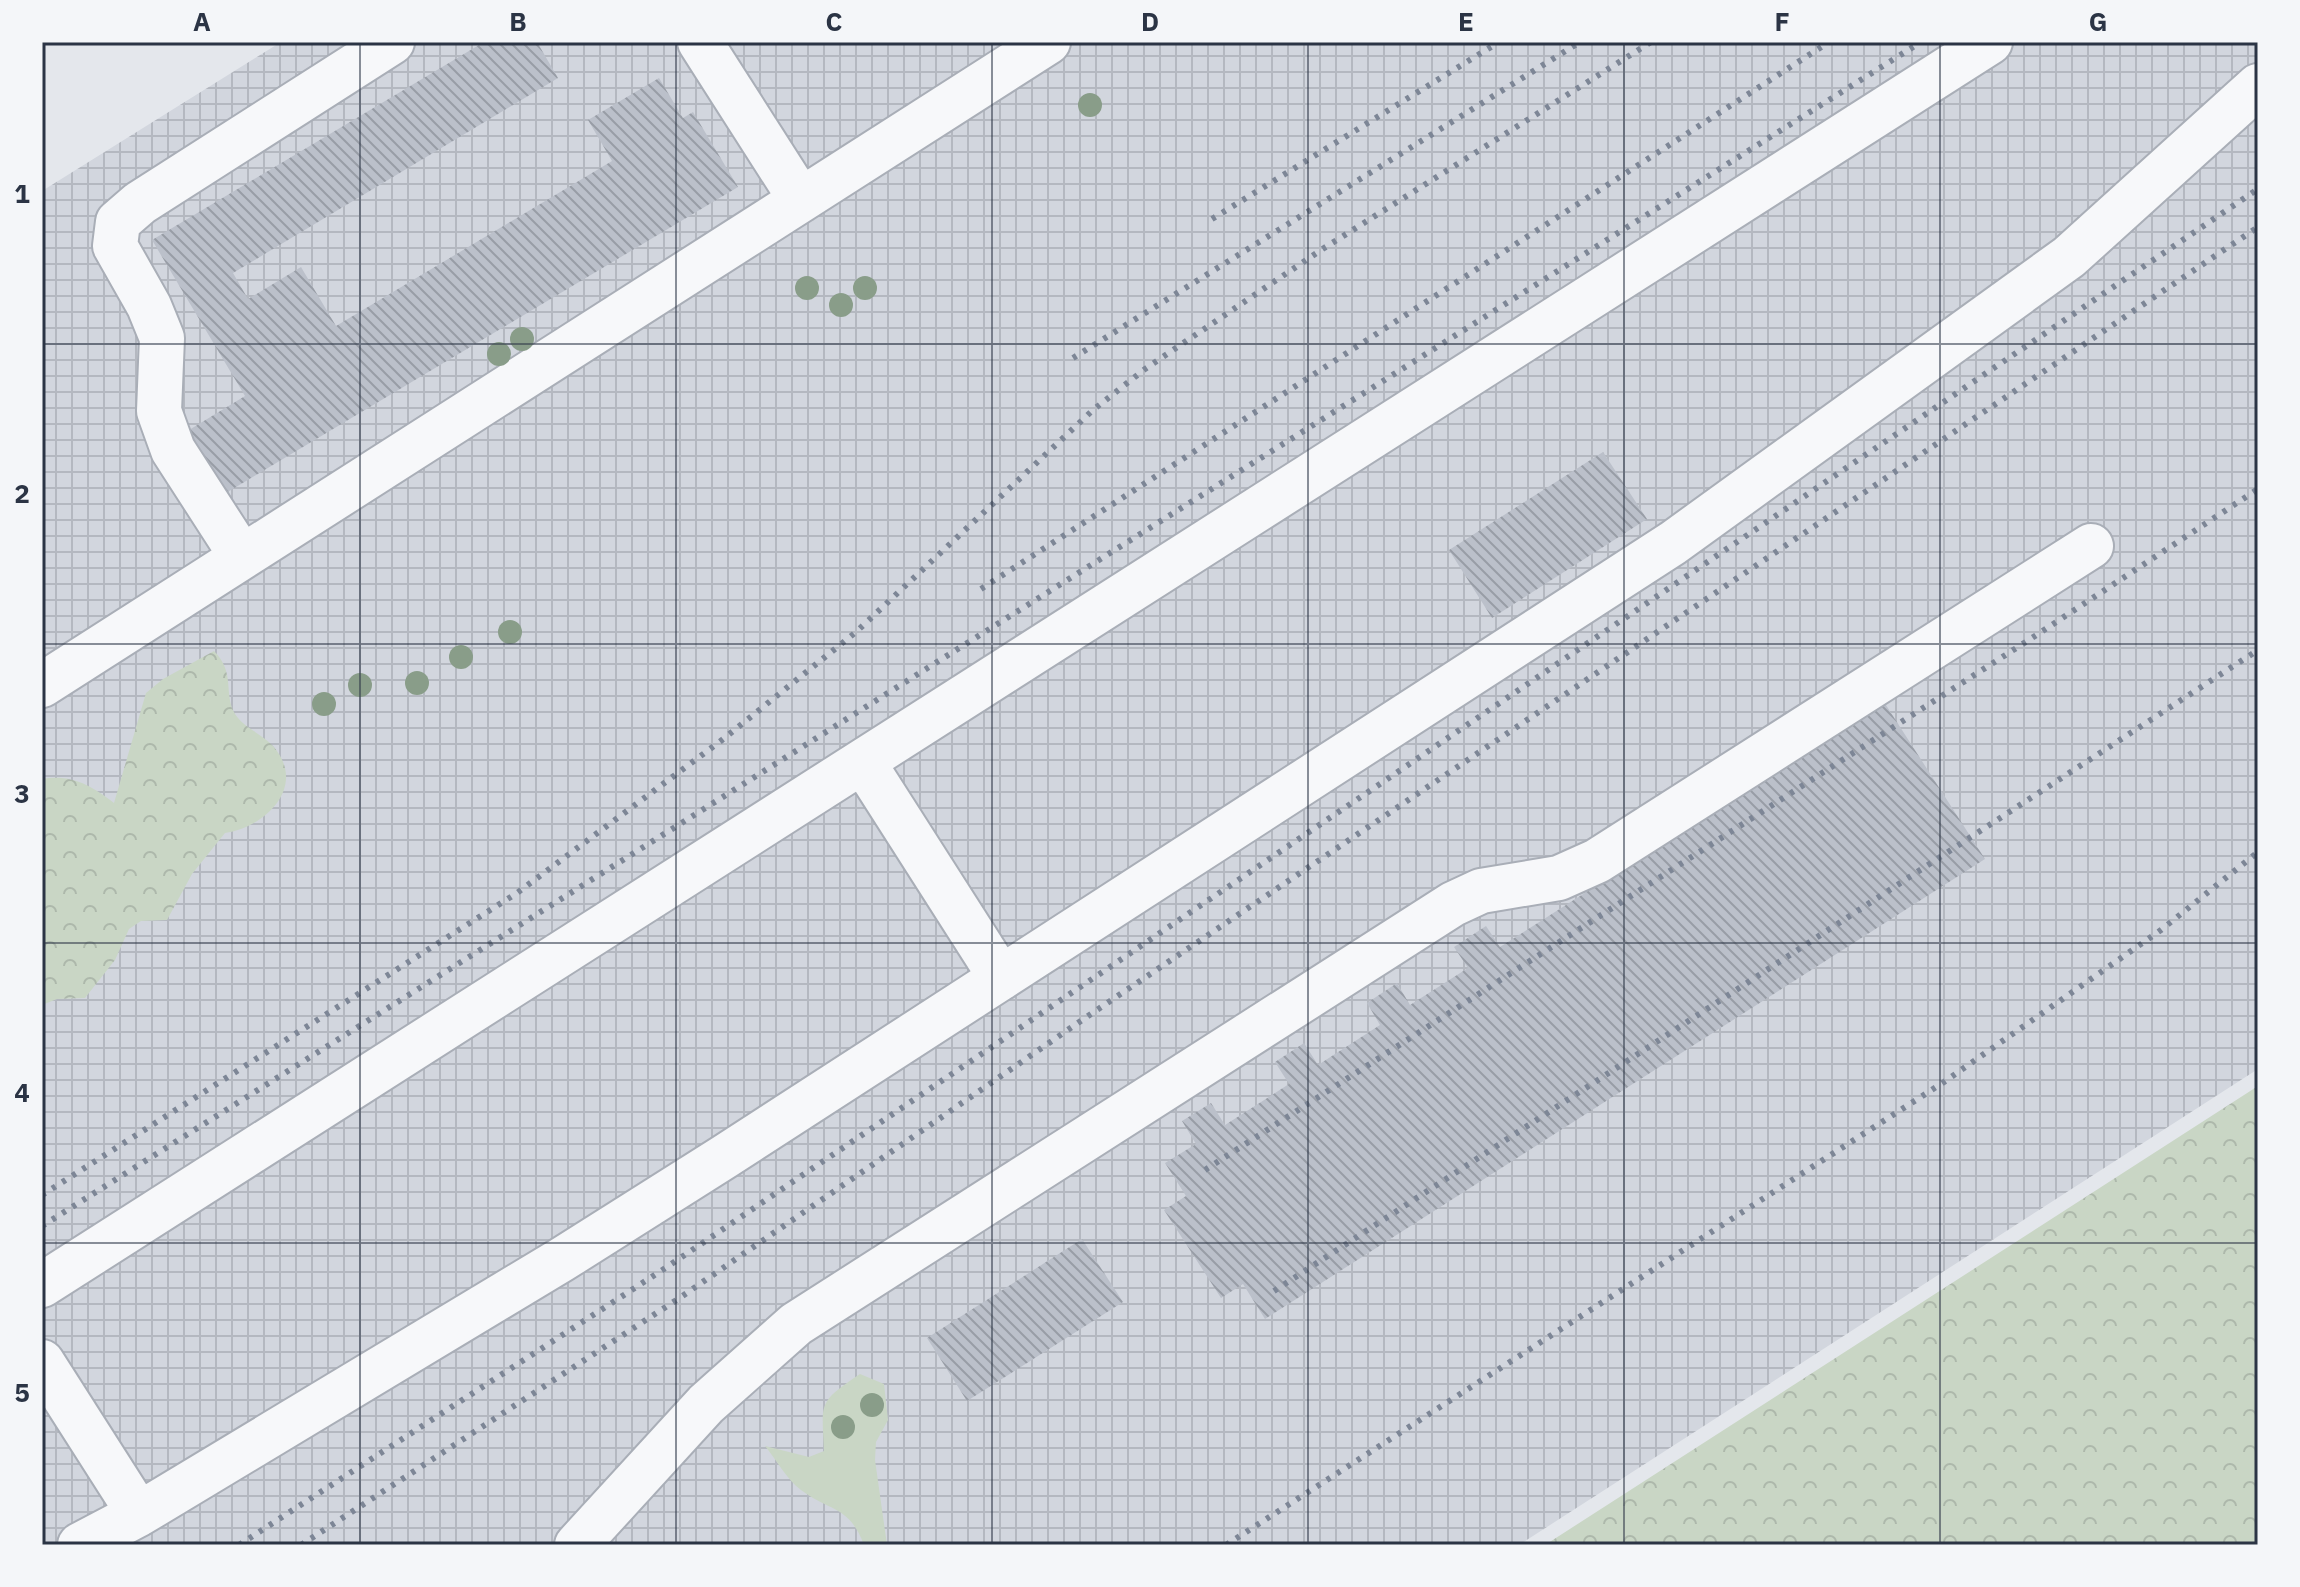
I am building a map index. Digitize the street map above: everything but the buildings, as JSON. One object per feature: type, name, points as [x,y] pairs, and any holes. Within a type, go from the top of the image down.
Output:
[{"type":"lane","points":[[242,557],[173,450],[159,411],[162,338],[149,306],[115,246],[118,222],[140,203],[392,42]]},
{"type":"lane","points":[[700,42],[801,200]]},
{"type":"lane","points":[[42,685],[1048,42]]},
{"type":"lane","points":[[42,1285],[1990,42]]},
{"type":"lane","points":[[80,1545],[139,1514],[561,1260],[1712,516],[2069,257],[2258,86]]},
{"type":"lane","points":[[577,1545],[706,1404],[796,1324],[1453,904],[1481,891],[1559,878],[1597,861],[2091,546]]},
{"type":"lane","points":[[863,762],[1001,978]]},
{"type":"lane","points":[[42,1362],[139,1514]]},
{"type":"shaded area","points":[[281,42],[2258,42],[2258,1069],[1519,1545],[42,1545],[42,191]]},
{"type":"green space","points":[[214,651],[225,667],[235,714],[273,746],[283,761],[286,776],[284,790],[278,802],[255,822],[225,833],[192,874],[167,920],[141,921],[129,929],[115,960],[85,998],[57,999],[42,1005],[42,779],[63,778],[81,783],[114,803],[146,693],[163,679]]},
{"type":"green space","points":[[2258,1086],[2258,1545],[1545,1545]]},
{"type":"green space","points":[[860,1374],[884,1384],[888,1420],[876,1442],[875,1460],[887,1545],[864,1545],[845,1516],[796,1486],[765,1446],[809,1457],[824,1451],[825,1405],[836,1391]]},
{"type":"railway","points":[[1212,219],[1499,42]]},
{"type":"railway","points":[[1073,358],[1580,42]]},
{"type":"railway","points":[[42,1195],[517,893],[722,740],[856,632],[1093,410],[1145,369],[1321,250],[1651,42]]},
{"type":"railway","points":[[981,589],[1829,42]]},
{"type":"railway","points":[[42,1226],[1921,42]]},
{"type":"railway","points":[[239,1545],[667,1267],[2258,189]]},
{"type":"railway","points":[[301,1545],[678,1299],[1088,1016],[2258,227]]},
{"type":"railway","points":[[1205,1170],[2258,489]]},
{"type":"railway","points":[[1274,1291],[2258,650]]},
{"type":"railway","points":[[1226,1545],[1944,1082],[2161,930],[2258,852]]}]
